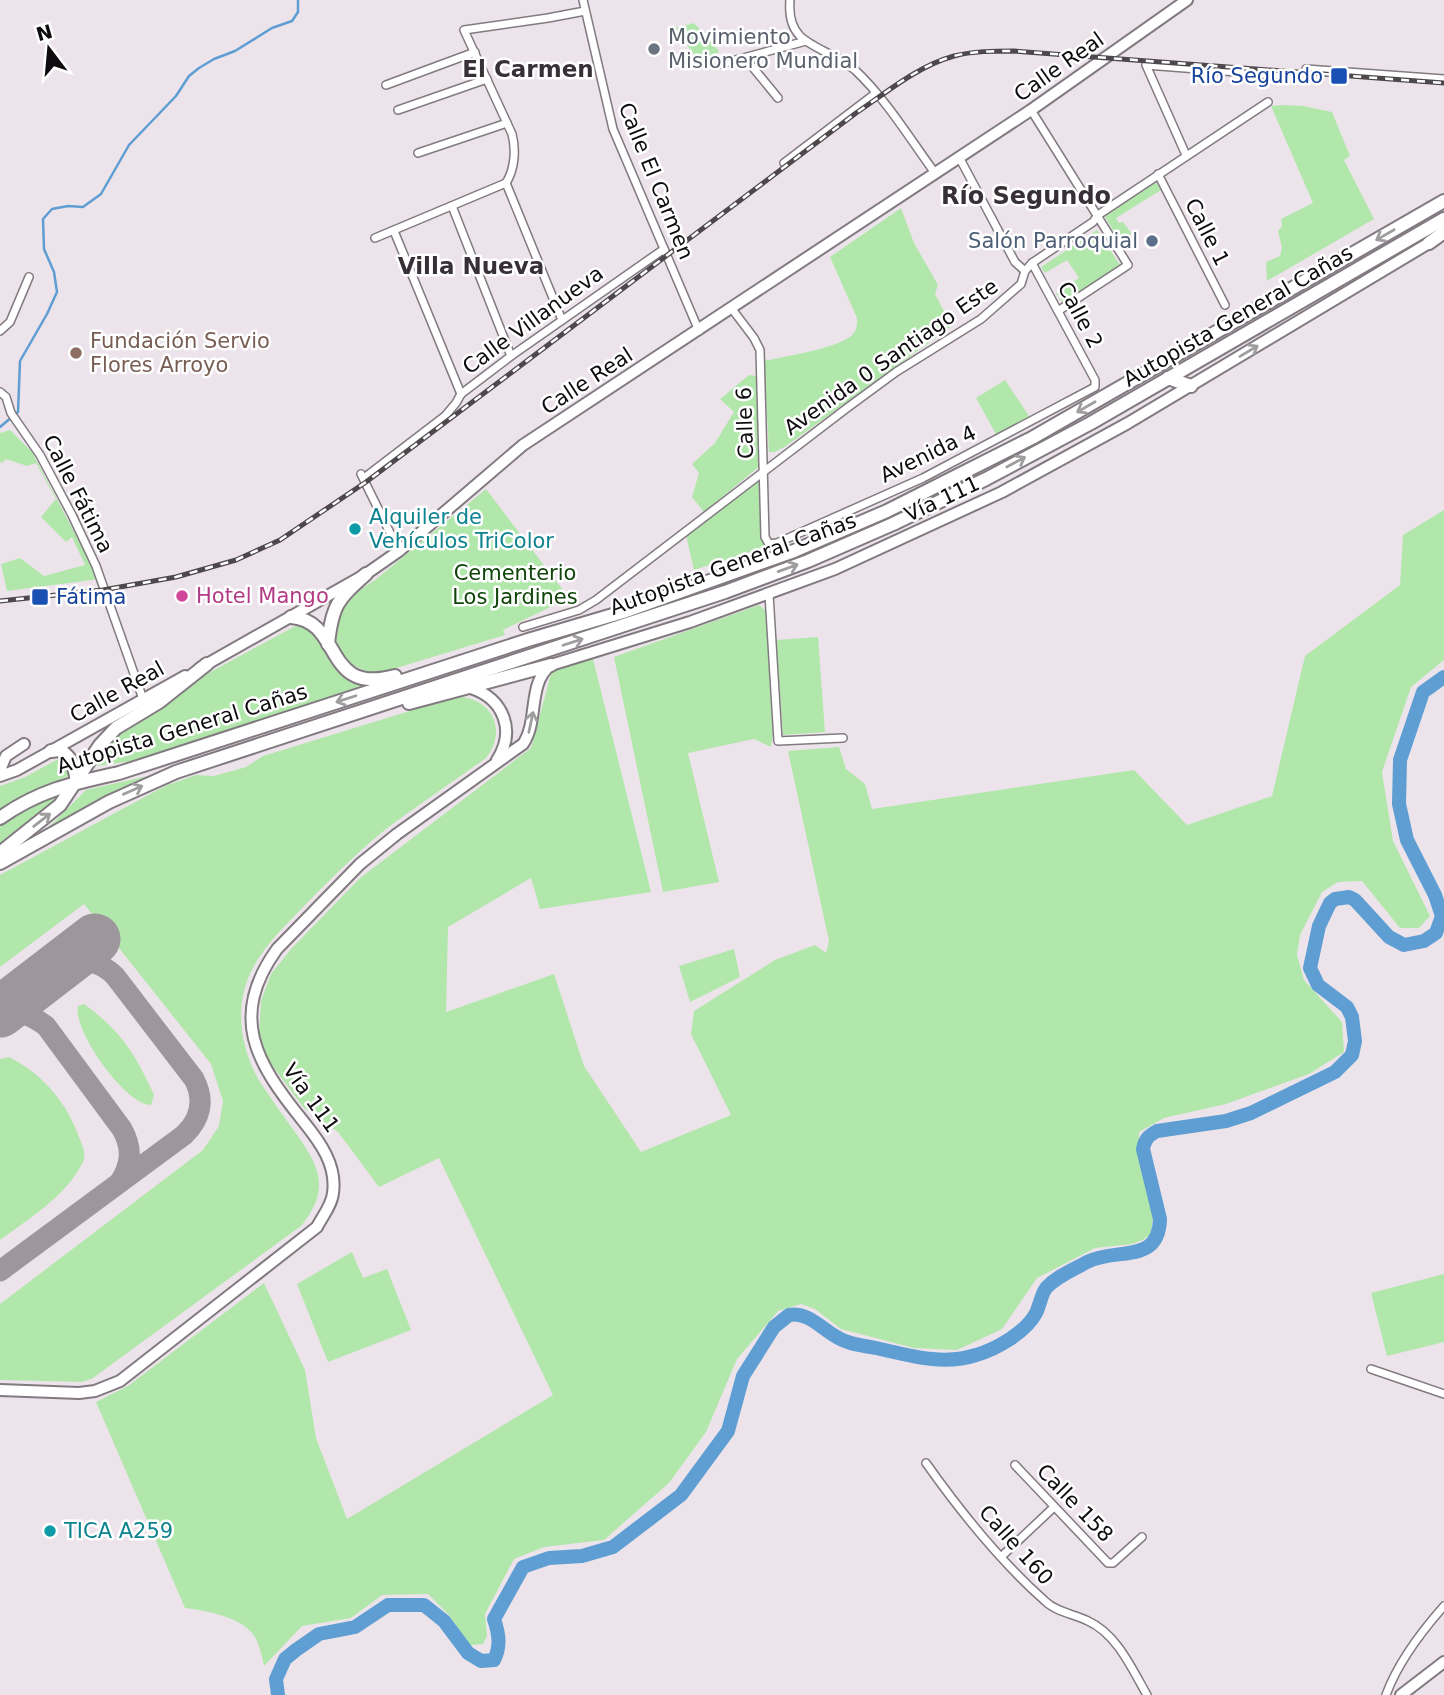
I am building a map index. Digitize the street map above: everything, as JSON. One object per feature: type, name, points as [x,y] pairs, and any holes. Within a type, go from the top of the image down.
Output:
[{"type":"highway","name":"Autopista General Cañas","points":[[0,818],[40,794],[131,769],[528,640],[623,612],[794,551],[887,511],[1032,438],[1444,201]]},
{"type":"highway","name":"Autopista General Cañas","points":[[0,863],[109,802],[187,768],[677,608],[808,561],[893,524],[1091,423],[1444,219]]},
{"type":"highway","points":[[1429,243],[1444,232]]},
{"type":"highway","points":[[1168,378],[1191,386]]},
{"type":"highway","points":[[328,645],[336,604],[366,574]]},
{"type":"highway","points":[[291,617],[311,621],[325,635],[328,645],[345,669],[372,680],[386,679],[528,640]]},
{"type":"highway","points":[[0,852],[60,805],[100,746],[116,728],[159,702],[207,664]]},
{"type":"highway","points":[[302,730],[551,665]]},
{"type":"highway","points":[[51,751],[60,750],[70,758],[76,771],[77,782]]},
{"type":"main road","name":"Calle Real","points":[[0,776],[17,770],[366,574],[398,551],[523,445],[1031,110],[1187,0]]},
{"type":"main road","name":"Vía 111","points":[[0,1390],[79,1393],[95,1391],[120,1381],[317,1227],[333,1195],[330,1165],[316,1136],[286,1099],[257,1052],[252,1031],[255,988],[277,948],[360,864],[397,834],[516,751],[526,739],[540,678],[551,665],[690,622],[769,594],[835,569],[958,513],[1049,468],[1429,243]]},
{"type":"main road","points":[[471,688],[495,701],[506,725],[506,743],[492,766]]},
{"type":"main road","points":[[0,769],[6,756],[24,744]]},
{"type":"main road","points":[[1401,1695],[1444,1662]]},
{"type":"street","name":"Calle El Carmen","points":[[583,0],[613,129],[699,331]]},
{"type":"street","points":[[790,0],[792,25],[806,41],[847,64],[876,93],[935,173]]},
{"type":"street","points":[[375,238],[506,183],[510,177],[514,142],[464,30],[585,11]]},
{"type":"street","points":[[721,65],[806,41]]},
{"type":"street","points":[[386,85],[475,52]]},
{"type":"street","points":[[746,59],[778,98]]},
{"type":"street","points":[[1186,155],[1146,65],[1277,75]]},
{"type":"street","points":[[1306,69],[1444,79]]},
{"type":"street","points":[[398,110],[487,79]]},
{"type":"street","points":[[784,163],[876,93]]},
{"type":"street","name":"Avenida 0 Santiago Este","points":[[523,627],[588,606],[896,372],[981,319],[1021,284],[1025,271],[1032,263],[1158,174],[1268,102]]},
{"type":"street","points":[[1031,110],[1128,265],[1059,311]]},
{"type":"street","points":[[418,153],[507,123]]},
{"type":"street","points":[[959,158],[1015,262],[1025,271]]},
{"type":"street","name":"Calle 1","points":[[1158,174],[1225,305]]},
{"type":"street","points":[[506,183],[562,320]]},
{"type":"street","points":[[452,206],[511,356]]},
{"type":"street","points":[[394,231],[461,394]]},
{"type":"street","name":"Calle Villanueva","points":[[398,551],[363,476],[444,416],[461,394],[511,356],[664,249]]},
{"type":"street","name":"Calle 2","points":[[1032,263],[1096,384]]},
{"type":"street","points":[[0,331],[10,321],[29,277]]},
{"type":"street","name":"Calle 6","points":[[732,309],[760,350],[765,537],[769,544]]},
{"type":"street","name":"Avenida 4","points":[[769,544],[777,543],[923,478],[1091,391],[1096,384]]},
{"type":"street","name":"Calle Fátima","points":[[0,392],[6,397],[11,413],[59,488],[96,566],[143,699]]},
{"type":"street","points":[[769,594],[778,741],[843,737]]},
{"type":"street","points":[[1371,1369],[1444,1394]]},
{"type":"street","name":"Calle 160","points":[[926,1464],[951,1499],[1048,1604],[1091,1622],[1108,1635],[1147,1695]]},
{"type":"street","name":"Calle 158","points":[[1014,1465],[1110,1564],[1142,1537]]},
{"type":"street","points":[[1002,1556],[1054,1507]]},
{"type":"street","points":[[1386,1695],[1412,1647],[1444,1606]]},
{"type":"green space","points":[[694,23],[719,51],[704,69],[675,28]]},
{"type":"green space","points":[[1271,106],[1332,112],[1350,156],[1344,160],[1374,219],[1267,281],[1266,262],[1280,256],[1282,248],[1278,231],[1282,226],[1281,219],[1313,203]]},
{"type":"green space","points":[[1156,182],[1161,190],[1116,218],[1119,223],[1123,222],[1131,233],[1130,237],[1120,242],[1104,215]]},
{"type":"green space","points":[[901,208],[914,243],[938,285],[935,294],[952,326],[786,446],[769,452],[764,359],[827,347],[853,334],[857,318],[830,257]]},
{"type":"green space","points":[[1097,230],[1120,265],[1063,303],[1056,293],[1079,278],[1067,260],[1045,273],[1041,267]]},
{"type":"green space","points":[[749,375],[757,376],[761,465],[704,512],[692,497],[699,473],[692,464],[715,443],[734,412],[720,399]]},
{"type":"green space","points":[[1005,380],[1031,419],[996,434],[976,398]]},
{"type":"green space","points":[[10,430],[32,452],[99,579],[7,591],[1,564],[20,558],[44,576],[85,565],[72,537],[66,542],[41,517],[56,499],[36,463],[27,466],[6,459],[0,462],[0,433]]},
{"type":"green space","points":[[763,477],[765,547],[694,570],[686,535]]},
{"type":"green space","name":"Cementerio Los Jardines","points":[[486,489],[569,598],[503,630],[505,635],[380,673],[370,673],[351,664],[340,652],[336,638],[335,621],[347,598],[375,580]]},
{"type":"green space","points":[[1444,510],[1444,660],[1411,687],[1382,772],[1393,841],[1430,916],[1419,928],[1400,928],[1362,881],[1338,882],[1322,892],[1300,935],[1297,955],[1304,980],[1342,1022],[1344,1052],[1309,1074],[1226,1104],[1164,1118],[1139,1132],[1139,1160],[1153,1216],[1151,1234],[1132,1244],[1095,1248],[1037,1278],[1002,1329],[957,1350],[914,1348],[841,1329],[815,1309],[801,1304],[778,1311],[737,1359],[706,1432],[669,1483],[604,1540],[544,1547],[514,1559],[485,1614],[487,1636],[483,1644],[470,1645],[448,1614],[428,1594],[382,1595],[351,1618],[302,1626],[264,1666],[256,1639],[243,1625],[225,1616],[185,1608],[96,1402],[128,1386],[264,1283],[305,1370],[316,1438],[347,1519],[553,1395],[439,1158],[379,1187],[338,1132],[304,1108],[268,1060],[259,1033],[261,1001],[271,974],[291,949],[360,878],[531,748],[552,670],[593,659],[651,892],[540,909],[531,878],[448,927],[446,1012],[554,974],[584,1066],[641,1152],[731,1115],[691,1034],[694,1011],[775,960],[815,945],[826,953],[829,941],[788,751],[839,747],[846,769],[865,784],[872,809],[1134,770],[1187,825],[1272,796],[1305,656],[1400,585],[1403,535]]},
{"type":"green space","points":[[759,605],[766,611],[773,734],[771,747],[754,739],[688,753],[719,882],[663,892],[614,657]]},
{"type":"green space","points":[[299,624],[304,624],[313,633],[341,674],[365,686],[131,761],[97,766],[97,760],[119,733],[162,709],[207,674]]},
{"type":"green space","points":[[818,637],[825,732],[783,735],[776,640]]},
{"type":"green space","points":[[463,697],[483,705],[494,720],[495,739],[486,758],[398,820],[351,860],[268,945],[255,964],[245,987],[242,1029],[253,1070],[316,1167],[319,1189],[310,1213],[301,1226],[93,1378],[82,1382],[0,1380],[0,1304],[203,1150],[219,1126],[223,1101],[211,1064],[84,904],[0,967],[0,875],[165,786],[196,775],[214,776],[246,767],[263,756],[452,698]]},
{"type":"green space","points":[[62,757],[70,767],[70,775],[21,797],[0,812],[0,786],[25,777]]},
{"type":"green space","points":[[152,775],[40,836],[86,790]]},
{"type":"green space","points":[[67,790],[0,843],[2,823],[21,810]]},
{"type":"green space","points":[[734,949],[740,977],[690,1002],[679,966]]},
{"type":"green space","points":[[84,1004],[126,1044],[154,1095],[151,1105],[140,1102],[128,1093],[103,1065],[83,1032],[78,1017],[78,1006]]},
{"type":"green space","points":[[9,1057],[32,1071],[52,1090],[74,1124],[84,1156],[76,1174],[57,1196],[0,1240],[0,1059]]},
{"type":"green space","points":[[352,1252],[363,1278],[387,1269],[411,1330],[328,1362],[297,1284]]},
{"type":"green space","points":[[1444,1274],[1444,1342],[1387,1356],[1371,1293]]},
{"type":"waterway","points":[[0,427],[18,412],[20,361],[57,292],[54,272],[44,249],[43,219],[52,209],[83,207],[101,194],[129,145],[176,96],[189,76],[214,59],[235,51],[272,28],[292,21],[298,12],[298,0]]},
{"type":"waterway","name":"Río Segundo","points":[[278,1695],[276,1679],[285,1659],[319,1634],[355,1627],[388,1605],[424,1605],[444,1621],[468,1653],[481,1661],[494,1660],[499,1640],[494,1619],[523,1567],[549,1558],[582,1556],[613,1547],[681,1495],[728,1431],[743,1376],[774,1327],[789,1315],[804,1316],[852,1344],[926,1358],[964,1358],[993,1349],[1018,1333],[1036,1313],[1046,1288],[1060,1277],[1087,1262],[1134,1252],[1152,1243],[1158,1233],[1160,1219],[1143,1149],[1149,1136],[1157,1131],[1226,1121],[1251,1113],[1335,1072],[1352,1055],[1355,1041],[1352,1017],[1347,1007],[1318,985],[1310,968],[1319,926],[1330,903],[1335,899],[1349,897],[1355,900],[1389,937],[1404,945],[1424,941],[1436,933],[1442,916],[1435,895],[1407,840],[1399,804],[1400,760],[1423,692],[1444,677]]},
{"type":"taxiway","points":[[0,1271],[184,1135],[200,1109],[194,1079],[115,976],[104,967],[93,963],[66,962]]},
{"type":"taxiway","points":[[0,1015],[24,1014],[46,1026],[122,1129],[128,1143],[129,1156],[127,1169],[120,1182]]},
{"type":"runway","points":[[0,1012],[95,939]]},
{"type":"railway","points":[[0,601],[103,590],[176,577],[236,560],[280,540],[366,482],[856,113],[903,80],[941,60],[969,53],[1014,51],[1444,83]]},
{"type":"place","name":"Movimiento Misionero Mundial","points":[[654,49]]},
{"type":"place","name":"Río Segundo","points":[[1339,76]]},
{"type":"place","name":"Salón Parroquial","points":[[1152,241]]},
{"type":"place","name":"Fundación Servio Flores Arroyo","points":[[76,353]]},
{"type":"place","name":"Alquiler de Vehículos TriColor","points":[[355,529]]},
{"type":"place","name":"Hotel Mango","points":[[182,596]]},
{"type":"place","name":"Fátima","points":[[40,597]]},
{"type":"place","name":"TICA A259","points":[[50,1531]]},
{"type":"district","name":"El Carmen","points":[[528,69]]},
{"type":"district","name":"Río Segundo","points":[[1026,196]]},
{"type":"district","name":"Villa Nueva","points":[[471,266]]}]
